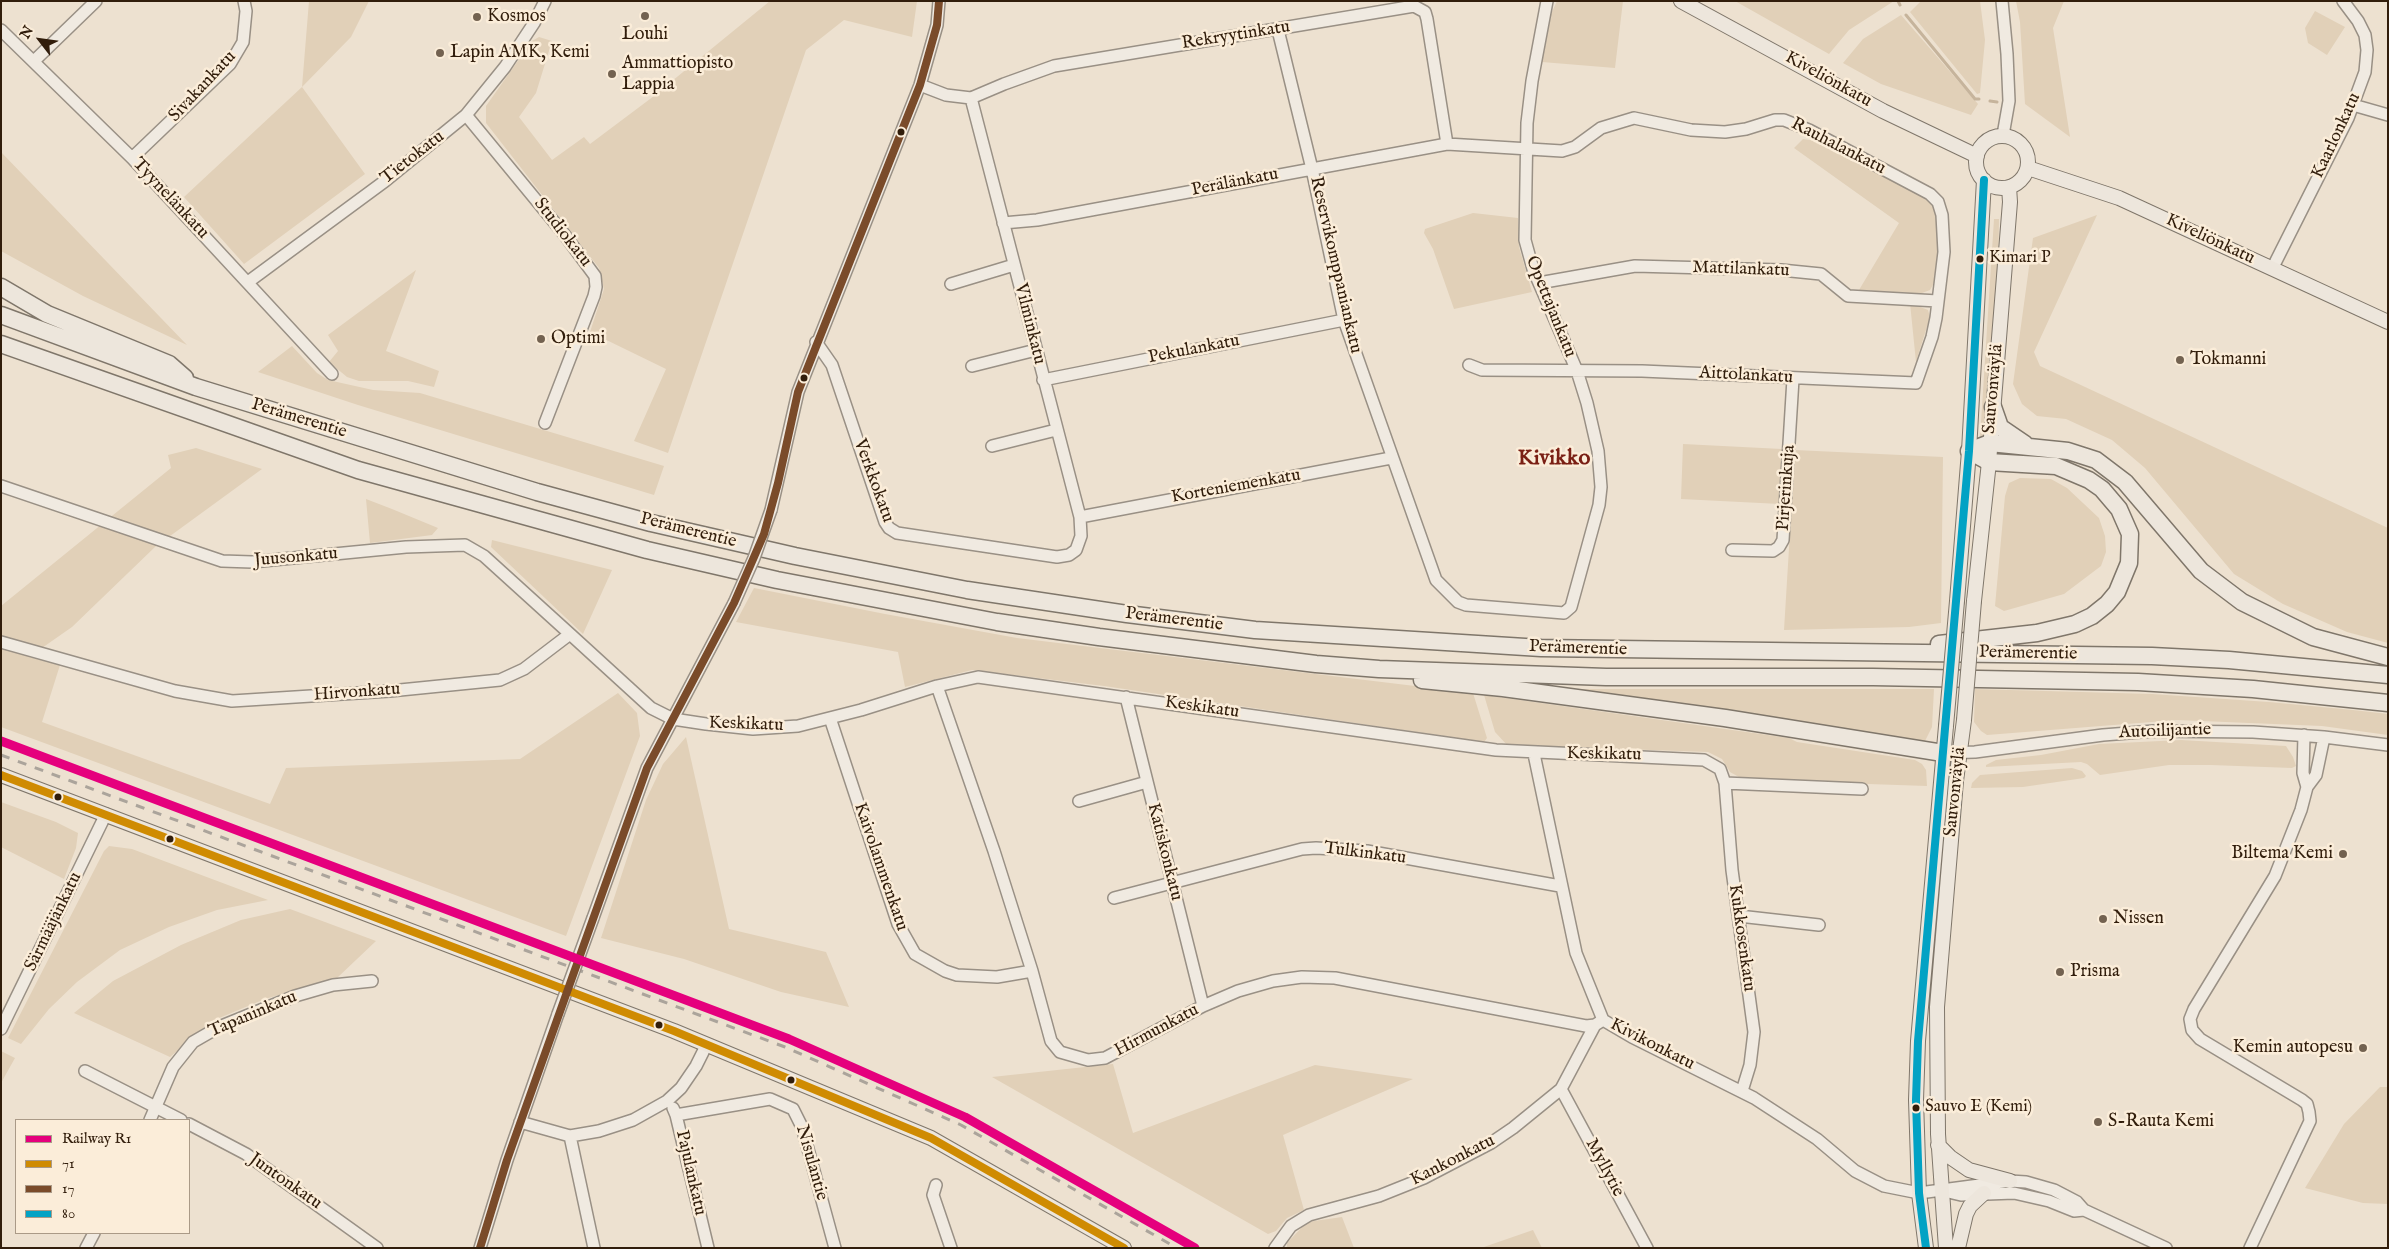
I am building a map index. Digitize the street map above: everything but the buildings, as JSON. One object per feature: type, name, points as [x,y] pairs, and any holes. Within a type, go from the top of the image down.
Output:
[{"type":"highway","points":[[1,287],[47,314],[169,364],[196,387]]},
{"type":"highway","name":"Perämerentie","points":[[1,315],[196,387],[537,492],[651,523],[795,556],[976,591],[1127,614],[1255,630],[1551,649],[1750,653],[1912,652],[2152,656],[2228,660],[2388,675]]},
{"type":"highway","name":"Perämerentie","points":[[1,344],[358,470],[647,550],[776,580],[1006,623],[1182,648],[1379,668],[1606,677],[1883,678],[2138,682],[2253,690],[2388,703]]},
{"type":"highway","points":[[1993,407],[2000,428],[2029,446]]},
{"type":"highway","points":[[1969,451],[1990,443],[2029,446],[2076,453],[2107,467],[2125,482],[2201,571],[2252,608],[2313,637],[2388,657]]},
{"type":"highway","points":[[1912,652],[1948,642],[2029,634],[2075,624],[2092,616],[2107,604],[2124,578],[2129,563],[2130,534],[2119,509],[2102,489],[2089,480],[2056,466],[1989,462],[1969,451]]},
{"type":"highway","points":[[1379,668],[1413,680],[1503,688],[1725,718],[1928,752],[1951,753]]},
{"type":"main road","name":"Kiveliönkatu","points":[[1681,1],[1899,119],[1977,156]]},
{"type":"main road","points":[[2003,136],[2011,137],[2023,146],[2028,160],[2028,168],[2021,180],[2009,187],[2000,188],[1984,180],[1976,167],[1977,156],[1984,143],[1993,137],[2003,136]]},
{"type":"main road","name":"Kiveliönkatu","points":[[2028,168],[2118,198],[2388,322]]},
{"type":"main road","name":"Sauvonväylä","points":[[1946,1248],[1938,1146],[1937,1007],[1951,753],[1946,726],[1969,451],[1984,180]]},
{"type":"main road","name":"Sauvonväylä","points":[[1926,1248],[1919,1193],[1916,1100],[1918,1041],[1951,753],[1964,720],[1974,601],[1989,462],[2010,202],[2009,187]]},
{"type":"main road","points":[[1,775],[336,900],[707,1044],[931,1138],[1124,1248]]},
{"type":"main road","points":[[1938,1146],[1969,1170],[2010,1181]]},
{"type":"main road","points":[[1958,1248],[1966,1214],[1970,1206],[1984,1193]]},
{"type":"street","points":[[34,61],[96,1]]},
{"type":"street","name":"Sivakankatu","points":[[132,158],[230,64],[238,53],[244,35],[246,11],[244,1]]},
{"type":"street","name":"Tietokatu","points":[[248,282],[385,181],[466,116],[505,67],[534,23],[545,1]]},
{"type":"street","points":[[480,1248],[520,1122],[647,768],[734,603],[754,558],[771,510],[798,392],[816,342],[920,85],[937,25],[938,1]]},
{"type":"street","name":"Opettajankatu","points":[[1436,580],[1455,600],[1466,605],[1557,614],[1568,611],[1571,607],[1599,505],[1601,487],[1598,451],[1593,426],[1577,371],[1532,269],[1525,240],[1527,123],[1532,81],[1547,1]]},
{"type":"street","points":[[2002,1],[2009,101],[2003,136]]},
{"type":"street","name":"Kaarlonkatu","points":[[2272,269],[2353,105],[2365,72],[2367,50],[2361,28],[2343,1]]},
{"type":"street","name":"Rekryytinkatu","points":[[920,85],[946,96],[971,98],[1054,66],[1414,6],[1421,8],[1427,19],[1447,144]]},
{"type":"street","name":"Tyynelänkatu","points":[[1,30],[132,158],[332,374]]},
{"type":"street","name":"Reservikomppaniankatu","points":[[1278,30],[1312,169],[1344,320],[1391,458],[1436,580]]},
{"type":"street","name":"Vilminkatu","points":[[971,98],[1080,518],[1081,536],[1076,550]]},
{"type":"street","points":[[2353,105],[2388,115]]},
{"type":"street","name":"Studiokatu","points":[[466,116],[564,234],[596,276],[594,296],[545,423]]},
{"type":"street","name":"Rauhalankatu","points":[[1527,149],[1554,152],[1568,150],[1601,128],[1634,118],[1691,130],[1725,132],[1746,130],[1775,120],[1784,120],[1810,130],[1921,190],[1938,202],[1944,230],[1942,272],[1932,337],[1916,382]]},
{"type":"street","name":"Perälänkatu","points":[[1003,223],[1037,220],[1447,144],[1527,149]]},
{"type":"street","points":[[952,284],[1014,266]]},
{"type":"street","name":"Mattilankatu","points":[[1539,283],[1635,266],[1781,270],[1820,274],[1848,296],[1900,297],[1938,301]]},
{"type":"street","name":"Pekulankatu","points":[[1043,380],[1344,320]]},
{"type":"street","name":"Verkkokatu","points":[[816,342],[832,365],[885,522],[889,528],[897,533],[1058,557],[1069,555],[1076,550]]},
{"type":"street","points":[[972,366],[1036,350]]},
{"type":"street","name":"Aittolankatu","points":[[1469,365],[1482,370],[1642,371],[1793,379],[1916,382]]},
{"type":"street","name":"Pirjerinkuja","points":[[1732,550],[1773,551],[1779,547],[1783,540],[1793,379]]},
{"type":"street","points":[[992,446],[1056,430]]},
{"type":"street","name":"Korteniemenkatu","points":[[1080,518],[1391,458]]},
{"type":"street","name":"Juusonkatu","points":[[1,486],[222,561],[252,562],[406,547],[465,545],[484,556],[570,634]]},
{"type":"street","points":[[570,634],[645,704],[673,719]]},
{"type":"street","name":"Hirvonkatu","points":[[1,642],[167,689],[232,701],[390,691],[500,680],[524,669],[570,634]]},
{"type":"street","name":"Keskikatu","points":[[673,719],[753,729],[798,726],[937,686],[978,677],[1126,696],[1496,750],[1534,754],[1700,760],[1712,763],[1720,769],[1725,783]]},
{"type":"street","name":"Hirmunkatu","points":[[937,686],[994,851],[1032,971],[1051,1042],[1056,1049],[1088,1060],[1106,1058],[1203,1006],[1238,991],[1273,981],[1317,977],[1358,982],[1586,1026],[1599,1022]]},
{"type":"street","name":"Katiskonkatu","points":[[1126,696],[1171,884],[1203,1006]]},
{"type":"street","name":"Kaivolammenkatu","points":[[830,718],[898,924],[914,954],[957,975],[997,977],[1032,971]]},
{"type":"street","name":"Autoilijantie","points":[[1951,753],[2154,731],[2253,732],[2324,737],[2388,745]]},
{"type":"street","points":[[2304,736],[2303,772],[2307,787]]},
{"type":"street","points":[[2253,1245],[2272,1199],[2310,1121],[2307,1104],[2200,1039],[2192,1030],[2190,1019],[2194,1009],[2276,876],[2301,810],[2307,787],[2316,775],[2324,737]]},
{"type":"street","name":"Kivikonkatu","points":[[1534,754],[1560,886],[1576,953],[1599,1022],[1742,1091],[1817,1139],[1864,1177],[1899,1190],[1919,1193],[1941,1191]]},
{"type":"street","points":[[1079,801],[1147,782]]},
{"type":"street","points":[[1725,783],[1862,789]]},
{"type":"street","name":"Kukkosenkatu","points":[[1725,783],[1732,870],[1754,1032],[1750,1065],[1742,1091]]},
{"type":"street","name":"Särmääjänkatu","points":[[1,1029],[106,814]]},
{"type":"street","name":"Tulkinkatu","points":[[1114,898],[1302,849],[1330,848],[1367,851],[1560,886]]},
{"type":"street","points":[[1739,916],[1819,925]]},
{"type":"street","name":"Tapaninkatu","points":[[150,1119],[173,1067],[181,1054],[193,1042],[219,1027],[304,993],[333,984],[372,981]]},
{"type":"street","name":"Kankonkatu","points":[[1275,1248],[1291,1226],[1308,1215],[1378,1196],[1442,1170],[1489,1144],[1536,1111],[1561,1089],[1599,1022]]},
{"type":"street","points":[[520,1122],[570,1136],[599,1131],[633,1120],[667,1101],[691,1075],[707,1044]]},
{"type":"street","points":[[84,1071],[179,1119]]},
{"type":"street","name":"Myllytie","points":[[1561,1089],[1647,1248]]},
{"type":"street","name":"Nisulantie","points":[[676,1115],[770,1099],[793,1109],[802,1127],[835,1248]]},
{"type":"street","name":"Pajulankatu","points":[[667,1101],[676,1115],[708,1248]]},
{"type":"street","name":"Juntonkatu","points":[[190,1125],[246,1154],[377,1248]]},
{"type":"street","points":[[570,1136],[594,1248]]},
{"type":"street","points":[[1941,1191],[2010,1181],[2026,1182],[2054,1190],[2077,1202],[2084,1210],[2166,1248]]},
{"type":"street","points":[[936,1185],[933,1195],[951,1248]]},
{"type":"street","points":[[1941,1191],[1962,1195],[2014,1193],[2049,1201],[2074,1211],[2084,1210]]},
{"type":"street","points":[[86,1248],[93,1234]]},
{"type":"shaded area","points":[[309,1],[369,1],[351,37],[302,87]]},
{"type":"shaded area","points":[[770,1],[917,1],[912,37],[844,20],[806,50],[668,453],[634,441],[666,369],[590,332],[604,289],[599,268],[486,123],[486,106],[532,41],[539,37],[552,41],[536,93],[519,117],[552,160],[584,137],[590,144],[650,99]]},
{"type":"shaded area","points":[[1557,1],[1623,1],[1615,68],[1542,62],[1551,14]]},
{"type":"shaded area","points":[[1735,1],[1894,1],[1849,30],[1829,54]]},
{"type":"shaded area","points":[[1921,1],[1980,1],[1985,40],[1980,93],[1977,94],[1910,12]]},
{"type":"shaded area","points":[[2016,1],[2064,1],[2053,28],[2070,137],[2025,104],[2020,22]]},
{"type":"shaded area","points":[[2315,11],[2345,27],[2327,55],[2308,43],[2305,28]]},
{"type":"shaded area","points":[[1901,15],[1978,104],[1971,115],[1881,84],[1843,63],[1863,39]]},
{"type":"shaded area","points":[[302,87],[365,174],[244,264],[184,197]]},
{"type":"shaded area","points":[[1803,139],[1816,141],[1926,198],[1933,206],[1938,220],[1937,270],[1930,290],[1922,293],[1909,293],[1859,290],[1899,223],[1794,148]]},
{"type":"shaded area","points":[[1,152],[187,345],[83,296],[1,251]]},
{"type":"shaded area","points":[[1473,213],[1518,218],[1519,247],[1532,292],[1454,309],[1433,249],[1424,233],[1425,229]]},
{"type":"shaded area","points":[[2097,215],[2034,352],[2040,366],[2388,528],[2388,643],[2347,632],[2283,604],[2234,574],[2145,468],[2112,440],[2066,419],[2037,416],[2022,404],[2013,384],[2033,238]]},
{"type":"shaded area","points":[[1994,219],[1999,219],[1998,277],[1984,439],[1980,438]]},
{"type":"shaded area","points":[[416,270],[386,351],[439,371],[434,387],[408,381],[359,381],[347,377],[329,362],[338,351],[328,335]]},
{"type":"shaded area","points":[[1910,303],[1928,310],[1930,317],[1916,362]]},
{"type":"shaded area","points":[[292,346],[317,373],[328,380],[373,390],[420,393],[664,466],[654,495],[358,405],[258,372]]},
{"type":"shaded area","points":[[1683,444],[1782,449],[1780,504],[1681,499]]},
{"type":"shaded area","points":[[196,448],[262,469],[155,547],[72,627],[29,657],[60,665],[42,722],[270,804],[286,768],[520,759],[618,693],[637,713],[640,736],[566,936],[1,727],[1,606],[171,468],[168,455]]},
{"type":"shaded area","points":[[1795,450],[1943,457],[1941,623],[1909,627],[1784,630]]},
{"type":"shaded area","points":[[2020,478],[2051,479],[2067,488],[2099,518],[2105,536],[2106,552],[2101,566],[2064,594],[2004,611],[1995,606],[2005,496],[2009,483]]},
{"type":"shaded area","points":[[366,499],[438,528],[432,535],[370,543]]},
{"type":"shaded area","points":[[492,540],[612,570],[583,634],[491,547]]},
{"type":"shaded area","points":[[754,588],[1017,638],[1473,693],[1487,738],[1484,742],[1104,686],[972,670],[905,687],[898,652],[736,622]]},
{"type":"shaded area","points":[[1576,689],[1934,689],[1932,727],[1924,743],[1576,692]]},
{"type":"shaded area","points":[[1975,689],[2152,694],[2353,710],[2388,714],[2388,735],[2322,726],[2177,720],[1987,735],[1974,722]]},
{"type":"shaded area","points":[[1484,695],[1789,738],[1797,742],[1915,760],[1922,764],[1926,770],[1927,786],[1751,780],[1730,772],[1722,759],[1708,752],[1507,745],[1495,732]]},
{"type":"shaded area","points":[[686,737],[729,929],[826,952],[849,1007],[781,992],[684,959],[601,938],[646,800],[663,764]]},
{"type":"shaded area","points":[[2181,740],[2286,746],[2296,766],[2292,768],[2169,765],[2100,775],[2087,764],[2081,762],[1986,767],[1986,765],[1996,760],[2041,755],[2099,744]]},
{"type":"shaded area","points":[[2072,768],[2082,771],[2086,776],[2084,778],[2023,787],[1971,788],[1972,783],[1980,775]]},
{"type":"shaded area","points":[[1,802],[56,822],[78,833],[76,848],[64,879],[1,847]]},
{"type":"shaded area","points":[[109,846],[132,849],[268,900],[217,910],[169,927],[120,950],[77,982],[49,1009],[21,1044],[8,1038],[104,851]]},
{"type":"shaded area","points":[[290,909],[376,941],[337,978],[265,999],[212,1021],[170,1057],[74,1013],[113,981],[181,945],[241,920]]},
{"type":"shaded area","points":[[1,1051],[15,1058],[1,1083]]},
{"type":"shaded area","points":[[1113,1064],[1133,1133],[1315,1065],[1413,1079],[1283,1135],[1304,1210],[1287,1218],[1276,1231],[1268,1234],[992,1077]]},
{"type":"shaded area","points":[[2380,1087],[2388,1087],[2388,1204],[2363,1203],[2305,1188],[2344,1124]]},
{"type":"shaded area","points":[[1342,1217],[1354,1248],[1287,1248],[1287,1243],[1307,1222]]},
{"type":"shaded area","points":[[1533,1230],[1542,1248],[1481,1248]]},
{"type":"waterway","points":[[1898,1],[1900,5]]},
{"type":"waterway","points":[[1906,15],[1975,99],[1979,99]]},
{"type":"waterway","points":[[1990,101],[1997,102]]},
{"type":"railway","points":[[1,755],[785,1047],[961,1125],[1177,1248]]},
{"type":"rail line","name":"R1","points":[[1,741],[789,1039],[965,1117],[1195,1248]]},
{"type":"transit line","name":"17","points":[[480,1248],[507,1160],[647,768],[734,603],[764,534],[778,483],[798,392],[920,85],[937,25],[939,1]]},
{"type":"transit line","name":"80","points":[[1926,1248],[1919,1193],[1916,1100],[1918,1041],[1969,451],[1984,180]]},
{"type":"transit line","name":"71","points":[[1,775],[674,1031],[931,1138],[1124,1248]]},
{"type":"place","name":"Louhi","points":[[645,16]]},
{"type":"place","name":"Kosmos","points":[[477,17]]},
{"type":"place","name":"Lapin AMK, Kemi","points":[[440,53]]},
{"type":"place","name":"Ammattiopisto Lappia","points":[[612,74]]},
{"type":"place","name":"Kimari P","points":[[1980,259]]},
{"type":"place","name":"Optimi","points":[[541,339]]},
{"type":"place","name":"Tokmanni","points":[[2180,360]]},
{"type":"place","name":"Biltema Kemi","points":[[2343,854]]},
{"type":"place","name":"Nissen","points":[[2103,919]]},
{"type":"place","name":"Prisma","points":[[2060,972]]},
{"type":"place","name":"Kemin autopesu","points":[[2363,1048]]},
{"type":"place","name":"Sauvo E (Kemi)","points":[[1916,1108]]},
{"type":"place","name":"S-Rauta Kemi","points":[[2098,1122]]},
{"type":"district","name":"Kivikko","points":[[1554,459]]}]
